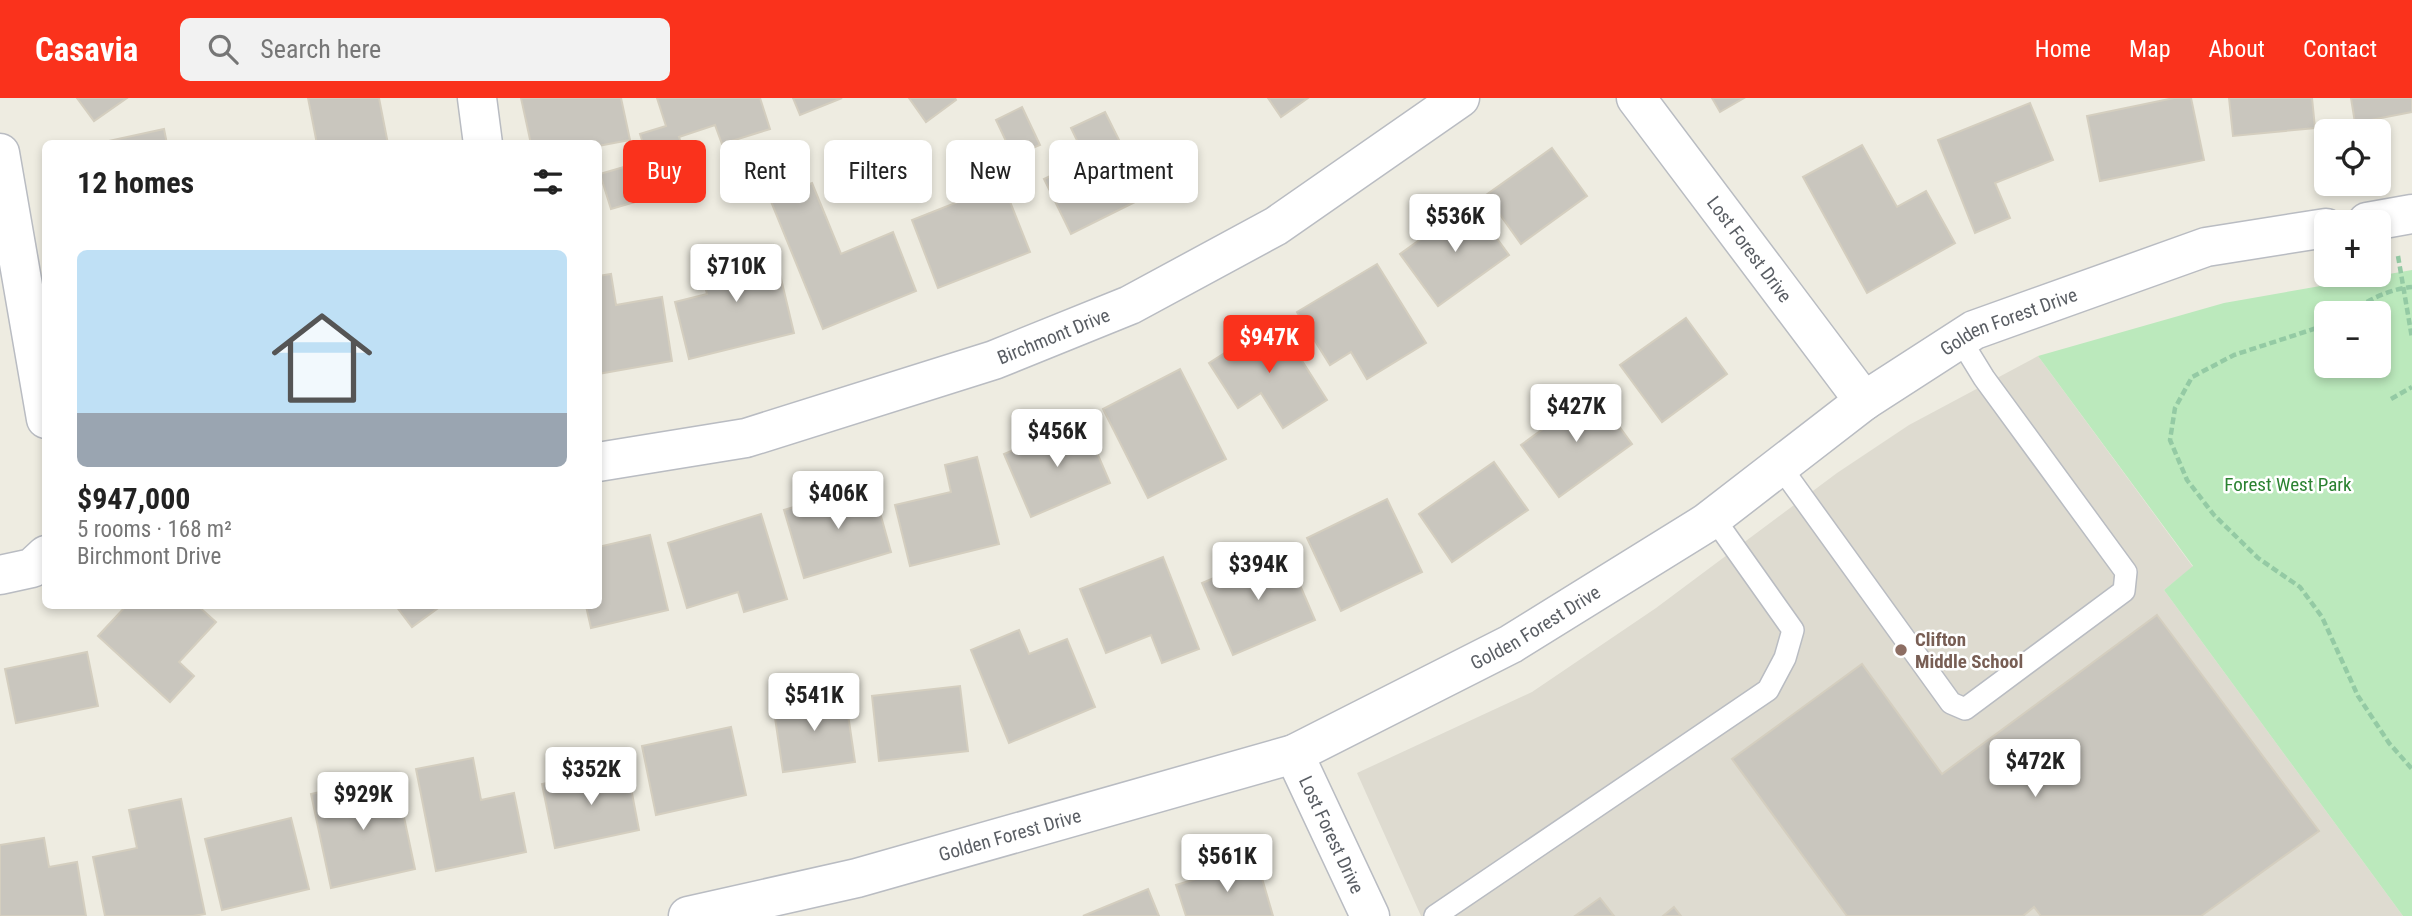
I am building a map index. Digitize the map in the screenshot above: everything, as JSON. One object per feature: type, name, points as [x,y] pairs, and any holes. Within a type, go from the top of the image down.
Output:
[{"type":"street","points":[[477,98],[482,140]]},
{"type":"street","name":"Birchmont Drive","points":[[602,461],[746,438],[994,360],[1130,305],[1276,226],[1460,98]]},
{"type":"street","name":"Lost Forest Drive","points":[[1636,98],[1864,401]]},
{"type":"street","points":[[0,153],[42,396]]},
{"type":"street","name":"Golden Forest Drive","points":[[688,916],[857,878],[1294,754],[1511,644],[1713,517],[1864,401],[1974,330],[2206,247],[2314,230]]},
{"type":"street","points":[[0,575],[32,568],[42,559]]},
{"type":"street","name":"Lost Forest Drive","points":[[1294,754],[1370,916]]},
{"type":"lane","points":[[1780,466],[1951,703],[1965,709],[2124,591],[2126,572],[1984,378],[1960,339]]},
{"type":"lane","points":[[1435,916],[1768,690],[1786,658],[1793,631],[1713,517]]},
{"type":"path","points":[[2391,218],[2412,338]]},
{"type":"path","points":[[2368,301],[2412,287]]},
{"type":"path","points":[[2314,330],[2234,355],[2192,377],[2175,408],[2170,440],[2187,480],[2214,515],[2258,558],[2300,587],[2322,617],[2358,696],[2389,743],[2412,769]]},
{"type":"path","points":[[2392,399],[2412,387]]},
{"type":"shaded area","name":"Clifton Middle School","points":[[2038,356],[2193,567],[2164,590],[2403,916],[1421,916],[1357,773],[1532,692],[1656,608],[1837,473],[1909,425]]},
{"type":"green space","name":"Forest West Park","points":[[2412,270],[2412,916],[2403,916],[2164,590],[2193,566],[2038,356],[2224,303],[2315,287],[2391,287],[2391,274]]},
{"type":"building","points":[[77,98],[127,98],[94,121]]},
{"type":"building","points":[[308,98],[379,98],[387,140],[316,140]]},
{"type":"building","points":[[521,98],[621,98],[630,140],[602,145],[602,140],[530,140]]},
{"type":"building","points":[[657,98],[760,98],[770,129],[735,140],[721,140],[715,125],[679,137],[680,140],[642,140],[640,134],[666,126]]},
{"type":"building","points":[[793,98],[842,98],[800,115]]},
{"type":"building","points":[[909,98],[955,98],[956,100],[926,122]]},
{"type":"building","points":[[1268,98],[1308,98],[1281,117]]},
{"type":"building","points":[[1712,98],[1744,98],[1720,112]]},
{"type":"building","points":[[2174,98],[2191,98],[2204,160],[2100,181],[2087,116]]},
{"type":"building","points":[[2229,98],[2312,98],[2314,128],[2233,136]]},
{"type":"building","points":[[2351,98],[2412,98],[2412,112],[2376,119],[2354,119]]},
{"type":"building","points":[[2030,103],[2053,160],[1995,183],[2010,218],[1975,233],[1938,140]]},
{"type":"building","points":[[1022,107],[1040,145],[1035,147],[1035,140],[1005,140],[996,120]]},
{"type":"building","points":[[1105,112],[1119,140],[1077,140],[1071,128]]},
{"type":"building","points":[[164,129],[166,140],[113,140]]},
{"type":"building","points":[[1862,145],[1897,207],[1926,191],[1955,243],[1867,293],[1803,177]]},
{"type":"building","points":[[1552,148],[1587,196],[1521,244],[1486,195]]},
{"type":"building","points":[[623,167],[623,203],[631,203],[611,209],[602,173]]},
{"type":"building","points":[[1049,177],[1049,189],[1044,179]]},
{"type":"building","points":[[812,183],[841,254],[893,232],[916,291],[823,329],[772,203],[810,203]]},
{"type":"building","points":[[955,203],[1011,203],[1030,252],[938,288],[912,220]]},
{"type":"building","points":[[1056,203],[1133,203],[1071,234]]},
{"type":"building","points":[[1471,203],[1509,255],[1438,306],[1400,254]]},
{"type":"building","points":[[773,245],[794,333],[689,359],[675,302],[707,294],[699,263]]},
{"type":"building","points":[[1377,264],[1426,343],[1367,379],[1351,352],[1330,365],[1297,312]]},
{"type":"building","points":[[611,274],[616,305],[662,297],[672,361],[602,373],[602,275]]},
{"type":"building","points":[[1686,318],[1727,374],[1662,422],[1620,365]]},
{"type":"building","points":[[1276,320],[1327,400],[1283,428],[1261,393],[1238,408],[1209,363]]},
{"type":"building","points":[[1180,369],[1226,459],[1148,498],[1103,409]]},
{"type":"building","points":[[1594,392],[1632,444],[1559,497],[1521,445]]},
{"type":"building","points":[[1083,420],[1110,483],[1031,517],[1004,454]]},
{"type":"building","points":[[977,457],[999,544],[910,566],[895,505],[951,492],[945,465]]},
{"type":"building","points":[[1494,462],[1528,510],[1452,562],[1419,514]]},
{"type":"building","points":[[872,484],[891,552],[804,578],[784,510]]},
{"type":"building","points":[[1387,499],[1422,572],[1341,611],[1307,538]]},
{"type":"building","points":[[761,514],[787,599],[744,612],[738,592],[687,608],[668,543]]},
{"type":"building","points":[[650,535],[668,610],[591,628],[587,609],[602,609],[602,546]]},
{"type":"building","points":[[1284,548],[1315,620],[1233,655],[1202,583]]},
{"type":"building","points":[[1163,557],[1199,649],[1162,663],[1151,635],[1106,653],[1080,589]]},
{"type":"building","points":[[123,609],[201,609],[216,622],[179,662],[194,676],[170,702],[98,636]]},
{"type":"building","points":[[398,609],[437,609],[412,627]]},
{"type":"building","points":[[2157,615],[2319,831],[2201,916],[2041,916],[2034,907],[2023,916],[1847,916],[1732,759],[1862,664],[1942,774]]},
{"type":"building","points":[[1019,630],[1029,654],[1067,639],[1095,707],[1009,743],[971,650]]},
{"type":"building","points":[[87,652],[98,706],[16,723],[5,669]]},
{"type":"building","points":[[960,686],[968,751],[879,761],[872,696]]},
{"type":"building","points":[[845,694],[855,762],[783,772],[773,704]]},
{"type":"building","points":[[731,727],[746,795],[656,815],[642,746]]},
{"type":"building","points":[[473,758],[481,800],[514,793],[526,852],[436,871],[416,769]]},
{"type":"building","points":[[627,767],[639,830],[555,848],[542,784]]},
{"type":"building","points":[[395,775],[415,869],[331,888],[311,794]]},
{"type":"building","points":[[181,799],[205,914],[105,916],[93,857],[137,848],[129,810]]},
{"type":"building","points":[[291,818],[309,889],[222,910],[205,839]]},
{"type":"building","points":[[44,838],[49,867],[77,862],[86,916],[0,916],[0,845]]},
{"type":"building","points":[[1257,861],[1273,916],[1186,916],[1176,885]]},
{"type":"building","points":[[1148,889],[1159,916],[1083,916]]},
{"type":"building","points":[[1600,898],[1614,916],[1575,916]]},
{"type":"building","points":[[1674,907],[1681,916],[1663,916]]},
{"type":"place","name":"Clifton Middle School","points":[[1901,650]]}]
